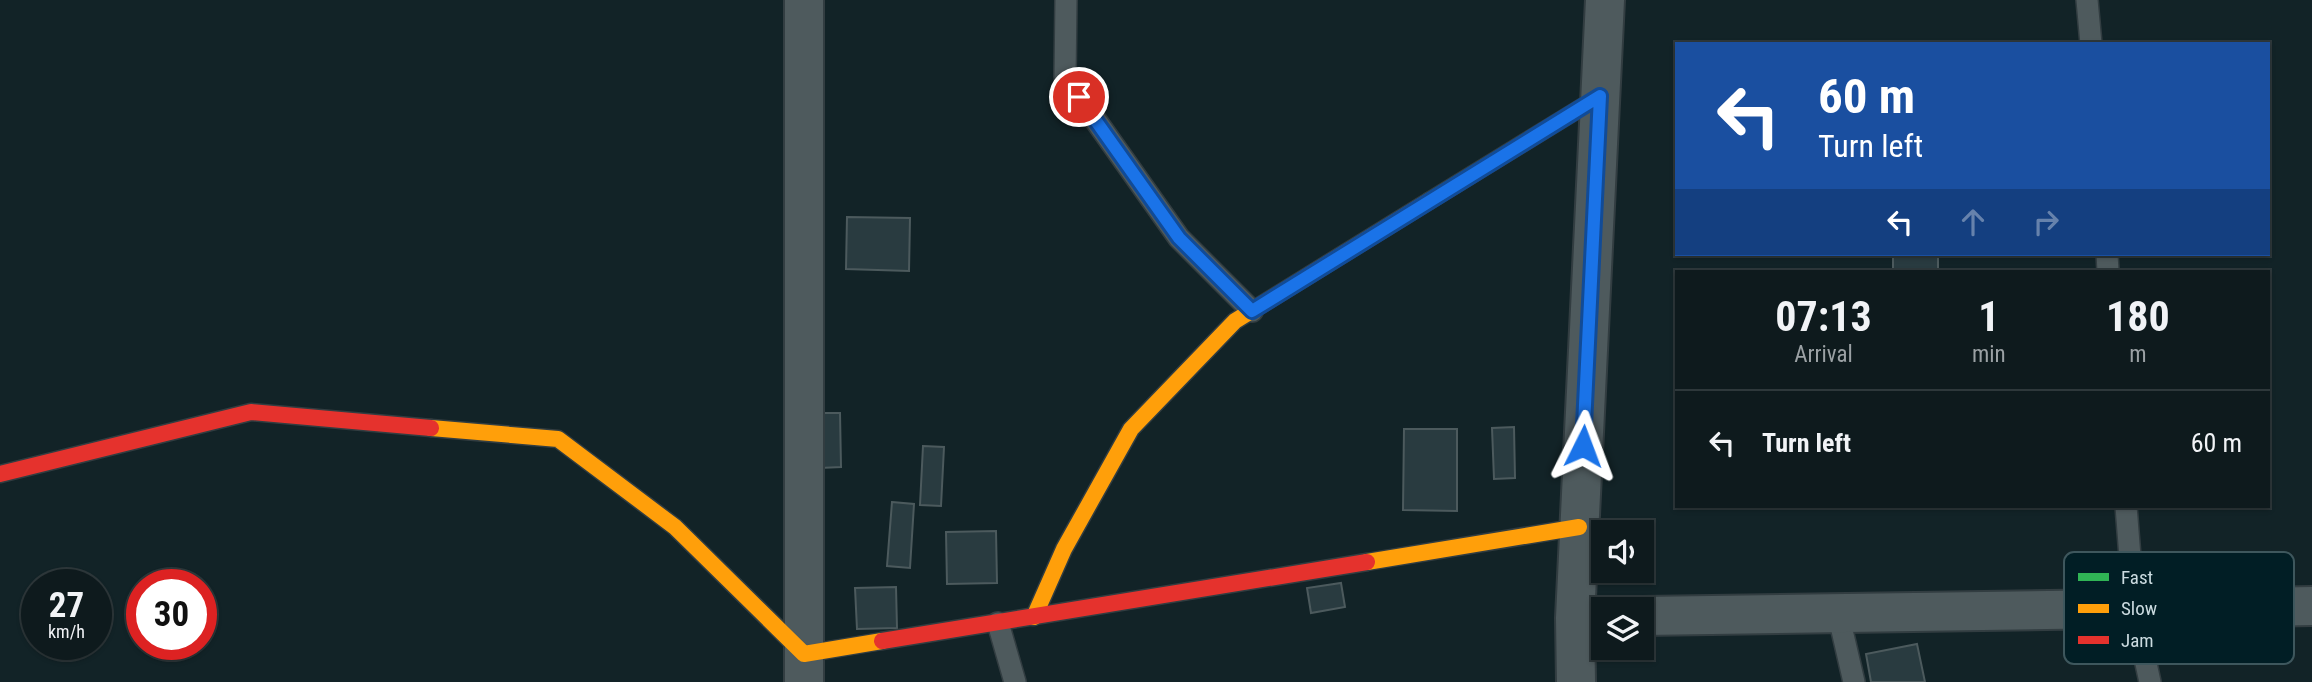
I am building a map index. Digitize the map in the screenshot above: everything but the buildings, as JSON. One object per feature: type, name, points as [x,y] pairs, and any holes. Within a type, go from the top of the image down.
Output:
[{"type":"street","points":[[804,0],[804,668]]},
{"type":"street","points":[[1576,682],[1589,617],[1579,527],[1605,0]]},
{"type":"street","points":[[1034,617],[1064,549],[1131,429],[1235,321],[1600,96]]},
{"type":"street","points":[[0,474],[251,412],[558,439],[675,527],[804,668]]},
{"type":"street","points":[[804,668],[998,623],[1579,527]]},
{"type":"street","points":[[2294,606],[2312,606]]},
{"type":"street","points":[[1654,616],[2064,609]]},
{"type":"lane","points":[[1066,0],[1065,77],[1179,238],[1252,311]]},
{"type":"lane","points":[[2088,0],[2091,42]]},
{"type":"lane","points":[[2126,508],[2130,552]]},
{"type":"lane","points":[[1838,613],[1854,682]]},
{"type":"lane","points":[[998,623],[1015,682]]},
{"type":"lane","points":[[2146,664],[2150,682]]},
{"type":"traffic: fast","points":[[1429,201],[1600,96]]},
{"type":"traffic: slow","points":[[1034,617],[1064,549],[1131,429],[1235,321],[1429,201]]},
{"type":"traffic: slow","points":[[431,428],[558,439],[675,527],[804,654],[882,641]]},
{"type":"traffic: slow","points":[[1367,562],[1579,527]]},
{"type":"traffic: jam","points":[[0,474],[251,412],[431,428]]},
{"type":"traffic: jam","points":[[882,641],[1367,562]]},
{"type":"route","points":[[1079,97],[1179,238],[1252,311],[1600,96],[1583,446]]}]
